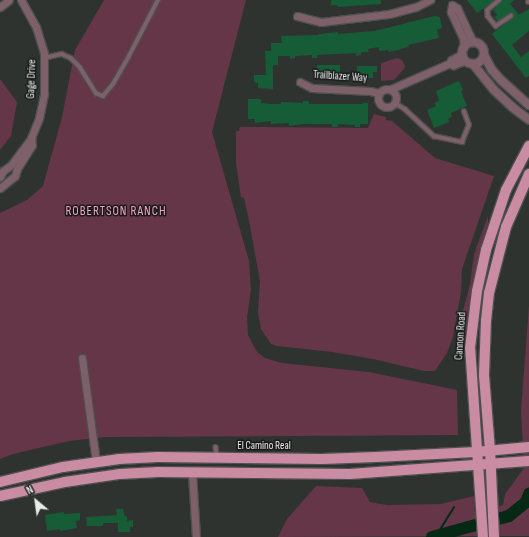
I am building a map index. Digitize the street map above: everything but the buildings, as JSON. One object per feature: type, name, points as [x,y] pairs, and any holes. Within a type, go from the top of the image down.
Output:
[{"type":"main road","name":"Cannon Road","points":[[483,537],[470,348],[477,291],[486,250],[506,190],[529,146]]},
{"type":"main road","points":[[494,537],[494,508],[484,375],[486,321],[489,293],[506,228],[529,174]]},
{"type":"main road","name":"El Camino Real","points":[[0,482],[63,467],[96,462],[158,457],[322,459],[476,452],[526,447]]},
{"type":"main road","points":[[0,496],[66,482],[120,474],[350,474],[491,465],[527,461]]},
{"type":"street","points":[[0,7],[9,0]]},
{"type":"street","name":"Gage Drive","points":[[0,188],[15,176],[14,167],[31,138],[42,106],[45,82],[44,58],[36,27],[21,0]]},
{"type":"street","points":[[297,16],[321,22],[389,14],[416,7],[430,0]]},
{"type":"street","points":[[450,3],[456,8],[473,42],[482,47],[492,70],[502,82],[529,105]]},
{"type":"street","points":[[450,3],[451,12],[463,38],[464,54],[474,64],[494,90],[529,120]]},
{"type":"street","points":[[404,83],[396,99],[390,106],[382,106],[378,98],[379,93],[385,88],[391,89],[401,83],[450,63],[451,60],[464,54],[473,42]]},
{"type":"street","points":[[474,64],[480,61],[484,54]]},
{"type":"street","name":"Trailblazer Way","points":[[300,82],[312,88],[370,91],[379,93]]},
{"type":"street","points":[[391,89],[396,99]]},
{"type":"street","name":"Gage Drive","points":[[0,177],[2,170],[14,167]]},
{"type":"street","points":[[82,358],[96,462]]},
{"type":"street","points":[[192,473],[196,537]]},
{"type":"lane","points":[[44,58],[62,54],[71,58],[80,68],[96,93],[103,96],[113,84],[158,0]]},
{"type":"lane","points":[[500,0],[488,10],[488,16],[496,26],[511,16]]},
{"type":"lane","points":[[396,99],[434,136],[462,142],[469,125],[464,112]]},
{"type":"lane","points":[[216,447],[217,458]]},
{"type":"shaded area","points":[[104,0],[246,0],[212,132],[249,261],[251,290],[247,317],[248,335],[257,352],[265,358],[282,363],[369,372],[457,390],[458,435],[105,437],[69,441],[13,454],[0,459],[0,213],[27,200],[43,186],[62,117],[75,50]]},
{"type":"shaded area","points":[[397,58],[402,60],[405,66],[404,69],[394,80],[381,81],[381,63]]},
{"type":"shaded area","points":[[0,79],[17,102],[11,136],[0,150]]},
{"type":"shaded area","points":[[374,114],[386,117],[386,120],[392,121],[435,158],[494,176],[462,269],[461,292],[453,337],[447,353],[435,371],[424,371],[373,359],[332,352],[277,346],[271,344],[261,329],[258,312],[260,281],[244,198],[241,197],[236,163],[236,131],[239,131],[240,127],[368,128]]},
{"type":"shaded area","points":[[488,216],[488,223],[473,279],[465,347],[462,348],[461,319],[470,284],[474,254]]},
{"type":"shaded area","points":[[529,305],[529,536],[278,537],[287,519],[316,486],[362,488],[370,502],[387,505],[441,504],[474,496],[475,512],[503,505],[505,494],[524,468],[521,411]]},
{"type":"waterway","points":[[432,537],[509,516],[526,502],[529,494]]},
{"type":"waterway","points":[[436,536],[454,507]]},
{"type":"district","name":"ROBERTSON RANCH","points":[[116,211]]}]
